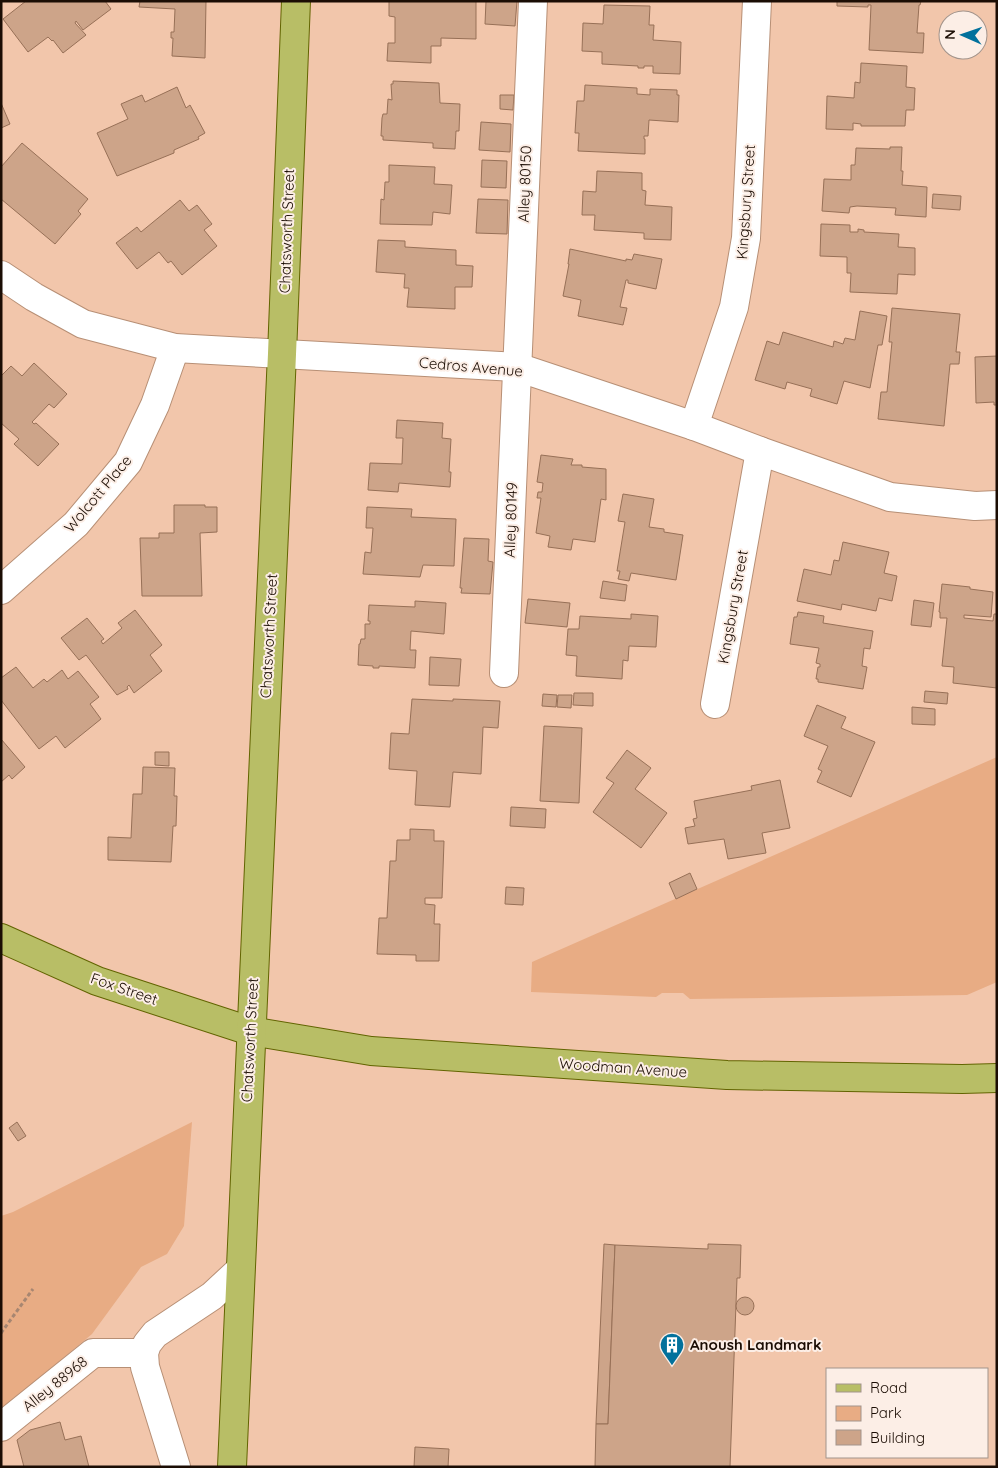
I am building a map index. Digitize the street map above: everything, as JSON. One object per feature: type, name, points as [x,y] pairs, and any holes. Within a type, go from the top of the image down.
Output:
[{"type":"main road","name":"Chatsworth Street","points":[[232,1467],[296,1]]},
{"type":"main road","name":"Fox Street","points":[[1,938],[97,981],[250,1031]]},
{"type":"main road","name":"Woodman Avenue","points":[[250,1031],[371,1051],[727,1075],[997,1078]]},
{"type":"street","name":"Alley 80150","points":[[517,367],[533,1]]},
{"type":"street","name":"Kingsbury Street","points":[[694,426],[734,307],[746,238],[757,1]]},
{"type":"street","name":"Cedros Avenue","points":[[1,275],[34,297],[83,324],[175,348],[517,367],[694,426],[760,452],[890,496],[975,506],[997,505]]},
{"type":"street","name":"Wolcott Place","points":[[1,590],[76,524],[128,462],[155,405],[175,348]]},
{"type":"street","name":"Alley 80149","points":[[504,673],[517,367]]},
{"type":"street","name":"Kingsbury Street","points":[[716,704],[760,452]]},
{"type":"street","points":[[176,1467],[145,1367],[144,1353],[147,1344],[155,1334],[212,1296],[240,1270]]},
{"type":"street","name":"Alley 88968","points":[[1,1427],[93,1354],[144,1353]]},
{"type":"path","points":[[1,1333],[33,1289]]},
{"type":"green space","points":[[997,757],[997,982],[967,995],[690,999],[683,993],[662,993],[656,997],[531,992],[532,962]]},
{"type":"green space","points":[[192,1122],[184,1226],[167,1254],[141,1267],[92,1334],[1,1410],[1,1216],[13,1212]]},
{"type":"building","points":[[26,1],[105,1],[111,9],[83,30],[76,21],[75,23],[86,35],[63,53],[53,40],[48,37],[28,52],[3,19]]},
{"type":"building","points":[[140,1],[206,1],[205,58],[172,56],[173,38],[171,38],[171,32],[174,32],[175,9],[139,7]]},
{"type":"building","points":[[389,1],[476,1],[476,39],[441,38],[441,46],[431,46],[431,63],[387,61],[388,43],[395,43],[395,17],[389,16]]},
{"type":"building","points":[[486,1],[517,1],[515,26],[485,24]]},
{"type":"building","points":[[837,1],[921,1],[917,33],[924,33],[923,53],[869,50],[871,5],[868,5],[868,7],[837,6]]},
{"type":"building","points":[[604,5],[650,6],[649,25],[654,25],[653,40],[681,42],[680,74],[653,73],[653,66],[638,68],[638,66],[602,64],[602,52],[582,51],[583,23],[603,24]]},
{"type":"building","points":[[861,63],[907,66],[906,87],[915,88],[914,110],[906,110],[905,126],[861,126],[861,124],[853,123],[853,130],[826,129],[827,96],[854,98],[855,82],[860,83]]},
{"type":"building","points":[[393,81],[439,83],[440,103],[460,104],[459,131],[456,131],[455,149],[433,148],[433,143],[383,140],[383,136],[381,136],[382,118],[383,114],[387,114],[388,99],[392,100],[391,84],[393,84]]},
{"type":"building","points":[[585,85],[637,88],[637,94],[650,95],[650,89],[677,90],[677,95],[679,95],[678,122],[649,120],[648,136],[644,136],[645,154],[578,151],[579,133],[575,133],[577,101],[584,101]]},
{"type":"building","points":[[177,87],[186,108],[190,105],[205,133],[198,137],[199,139],[174,150],[174,153],[117,176],[97,133],[128,119],[121,104],[142,95],[145,102]]},
{"type":"building","points":[[500,95],[514,95],[513,110],[500,109]]},
{"type":"building","points":[[1,103],[10,124],[1,128]]},
{"type":"building","points":[[481,122],[511,124],[510,152],[479,150]]},
{"type":"building","points":[[22,143],[88,199],[78,211],[81,214],[55,244],[1,199],[1,167]]},
{"type":"building","points":[[890,147],[902,147],[902,185],[927,187],[926,217],[895,215],[896,208],[857,206],[850,207],[849,213],[822,211],[824,179],[851,180],[851,165],[855,165],[856,148],[890,149]]},
{"type":"building","points":[[482,160],[507,161],[506,188],[481,187]]},
{"type":"building","points":[[389,165],[435,167],[434,184],[452,185],[450,214],[433,212],[432,225],[380,224],[381,199],[384,200],[385,182],[389,182]]},
{"type":"building","points":[[597,171],[642,173],[642,190],[646,191],[645,205],[672,207],[671,240],[644,239],[644,233],[594,230],[595,215],[582,215],[583,191],[596,192]]},
{"type":"building","points":[[933,194],[961,196],[960,210],[932,208]]},
{"type":"building","points":[[478,199],[508,200],[507,234],[476,233]]},
{"type":"building","points":[[180,200],[189,211],[197,205],[212,224],[204,230],[217,246],[182,275],[171,261],[168,263],[159,252],[137,269],[116,243],[137,227],[141,232]]},
{"type":"building","points":[[821,224],[850,225],[850,232],[858,232],[858,229],[864,230],[864,232],[899,234],[898,247],[915,248],[915,275],[898,274],[897,294],[850,292],[851,273],[847,273],[847,257],[820,256]]},
{"type":"building","points":[[378,240],[405,241],[405,247],[456,250],[456,265],[473,266],[472,287],[455,287],[455,309],[407,307],[409,288],[404,288],[405,274],[376,272]]},
{"type":"building","points":[[570,249],[626,261],[626,259],[632,260],[634,254],[662,259],[656,289],[628,283],[628,280],[626,280],[620,307],[627,308],[623,325],[578,316],[581,300],[563,296]]},
{"type":"building","points":[[892,308],[960,314],[956,352],[960,352],[959,364],[950,364],[944,426],[878,419],[881,392],[887,392],[892,342],[889,342]]},
{"type":"building","points":[[860,311],[887,316],[882,345],[878,345],[870,388],[844,381],[837,404],[810,396],[812,389],[787,382],[785,389],[755,380],[767,341],[779,345],[783,332],[833,347],[834,341],[843,344],[845,338],[855,340]]},
{"type":"building","points":[[997,356],[997,405],[994,405],[994,402],[976,403],[975,357]]},
{"type":"building","points":[[34,363],[67,394],[54,408],[49,404],[32,422],[36,423],[59,444],[38,466],[14,444],[19,439],[1,423],[1,376],[11,366],[22,376]]},
{"type":"building","points":[[397,420],[443,423],[442,438],[451,439],[450,487],[399,483],[398,492],[368,490],[370,463],[402,464],[403,438],[396,438]]},
{"type":"building","points":[[541,455],[573,459],[571,465],[606,469],[606,500],[601,499],[595,542],[573,539],[571,550],[548,547],[550,536],[536,533],[541,498],[537,498],[538,492],[542,492],[543,483],[537,482]]},
{"type":"building","points":[[623,494],[654,499],[649,527],[683,535],[676,580],[631,573],[629,581],[618,579],[620,571],[617,571],[625,522],[618,521]]},
{"type":"building","points":[[174,505],[217,507],[217,532],[200,533],[202,596],[142,596],[140,538],[159,538],[159,533],[174,533]]},
{"type":"building","points":[[367,507],[412,509],[411,517],[456,519],[454,566],[423,565],[420,577],[363,574],[365,552],[371,553],[373,528],[366,528]]},
{"type":"building","points":[[464,538],[489,539],[488,561],[493,562],[490,594],[461,593]]},
{"type":"building","points":[[843,542],[889,552],[884,573],[897,576],[892,601],[879,598],[876,611],[842,604],[841,610],[797,601],[804,569],[831,575],[834,560],[839,561]]},
{"type":"building","points":[[603,581],[627,585],[625,601],[600,598]]},
{"type":"building","points":[[942,584],[993,592],[991,617],[964,615],[964,618],[993,621],[994,614],[997,614],[997,688],[953,683],[954,667],[942,666],[947,618],[940,618],[939,612]]},
{"type":"building","points":[[528,599],[570,603],[567,627],[525,623]]},
{"type":"building","points":[[914,600],[934,603],[931,627],[911,625]]},
{"type":"building","points":[[415,601],[446,603],[444,634],[411,631],[410,650],[416,650],[415,668],[379,666],[379,668],[373,668],[373,666],[358,665],[359,644],[361,639],[365,639],[365,624],[370,624],[370,621],[368,621],[369,605],[415,607]]},
{"type":"building","points":[[135,610],[162,645],[150,655],[162,671],[134,693],[129,685],[128,689],[117,695],[86,655],[79,660],[61,638],[87,618],[104,639],[101,641],[103,644],[122,628],[118,623]]},
{"type":"building","points":[[798,612],[824,616],[823,623],[873,631],[870,649],[864,648],[862,666],[867,667],[863,689],[818,682],[818,679],[816,679],[820,664],[816,663],[819,648],[790,644],[794,617],[797,617]]},
{"type":"building","points":[[631,614],[658,616],[656,647],[629,646],[628,661],[623,660],[622,679],[576,676],[577,656],[566,655],[568,629],[579,629],[580,616],[631,619]]},
{"type":"building","points":[[430,657],[461,659],[459,686],[429,685]]},
{"type":"building","points":[[16,667],[33,688],[44,679],[47,682],[62,670],[68,679],[78,671],[99,697],[90,704],[101,719],[65,748],[56,736],[39,749],[1,700],[1,678]]},
{"type":"building","points":[[925,691],[948,693],[947,704],[924,702]]},
{"type":"building","points":[[574,693],[593,693],[593,706],[573,705]]},
{"type":"building","points":[[543,694],[557,695],[556,707],[542,706]]},
{"type":"building","points":[[558,695],[572,695],[571,708],[557,707]]},
{"type":"building","points":[[412,699],[500,701],[498,728],[483,727],[481,774],[453,772],[450,807],[415,805],[417,771],[389,769],[391,733],[409,734]]},
{"type":"building","points":[[817,705],[846,717],[841,728],[875,742],[851,797],[817,782],[822,771],[818,769],[828,746],[804,736]]},
{"type":"building","points":[[912,707],[935,709],[935,725],[912,724]]},
{"type":"building","points":[[544,726],[582,728],[579,803],[540,801]]},
{"type":"building","points":[[1,739],[25,767],[12,779],[9,775],[1,782]]},
{"type":"building","points":[[627,750],[651,768],[635,789],[667,813],[641,848],[593,812],[614,783],[606,778]]},
{"type":"building","points":[[155,752],[169,752],[169,766],[155,765]]},
{"type":"building","points":[[143,767],[175,768],[174,796],[177,796],[176,826],[173,826],[171,862],[108,860],[108,837],[131,838],[133,794],[142,794]]},
{"type":"building","points":[[780,780],[790,828],[762,833],[766,853],[728,859],[724,839],[688,844],[685,828],[695,826],[693,819],[697,818],[694,801],[752,790],[751,786]]},
{"type":"building","points":[[511,807],[546,809],[545,828],[510,826]]},
{"type":"building","points":[[410,829],[434,830],[434,841],[444,841],[442,898],[425,898],[425,904],[435,905],[434,924],[440,924],[439,961],[416,961],[416,955],[377,954],[379,918],[387,918],[390,861],[396,861],[397,840],[410,840]]},
{"type":"building","points":[[690,873],[697,889],[676,899],[669,883]]},
{"type":"building","points":[[506,887],[524,888],[523,905],[505,904]]},
{"type":"building","points":[[17,1122],[26,1136],[18,1141],[9,1128]]},
{"type":"building","points":[[604,1244],[615,1245],[608,1424],[596,1424]]},
{"type":"building","name":"Anoush Landmark","points":[[708,1244],[741,1245],[740,1278],[737,1278],[730,1467],[595,1467],[596,1424],[608,1424],[615,1245],[708,1249]]},
{"type":"building","points":[[741,1297],[749,1297],[754,1302],[752,1313],[741,1315],[736,1310],[736,1302]]},
{"type":"building","points":[[60,1422],[65,1440],[81,1436],[89,1467],[24,1467],[17,1440],[30,1430]]},
{"type":"building","points":[[415,1447],[449,1449],[448,1467],[414,1467]]},
{"type":"place","name":"Anoush Landmark","points":[[672,1366]]}]
